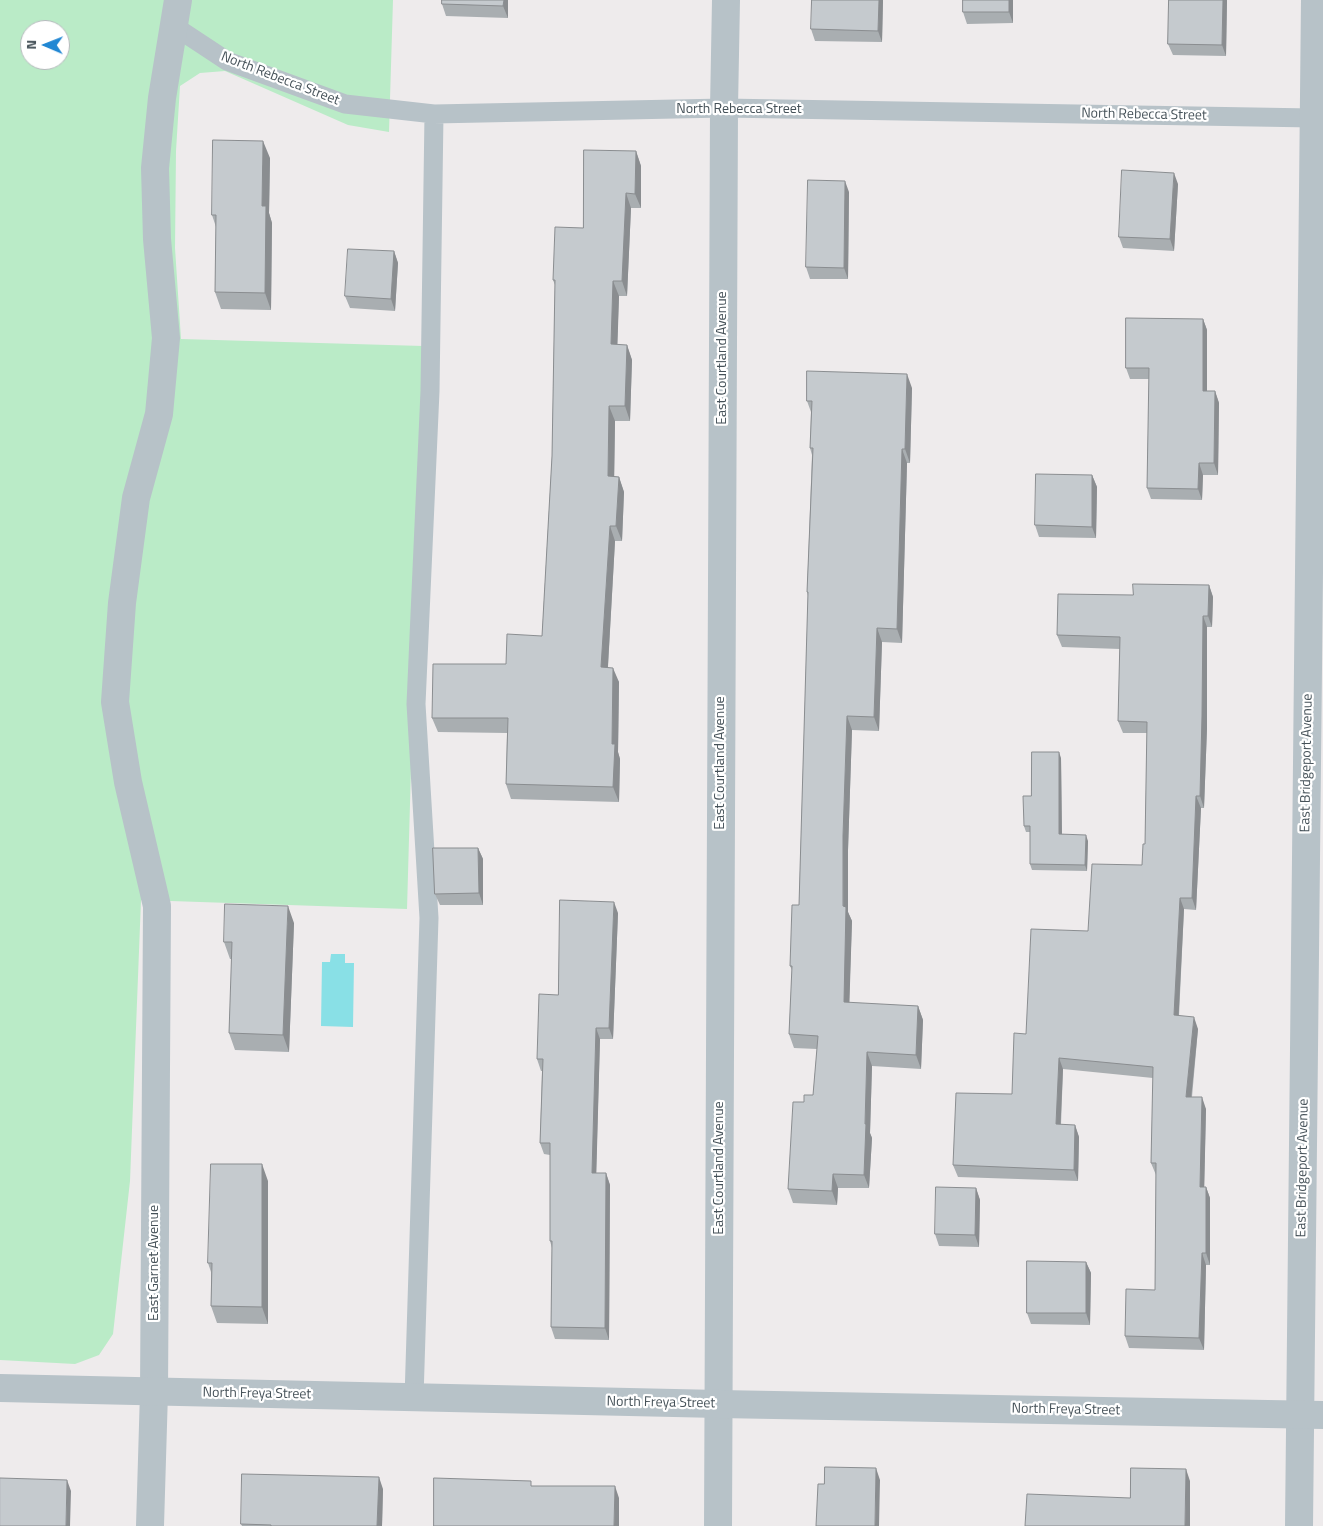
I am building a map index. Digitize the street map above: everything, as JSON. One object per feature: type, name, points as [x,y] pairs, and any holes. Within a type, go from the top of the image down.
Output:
[{"type":"street","name":"East Garnet Avenue","points":[[150,1526],[154,1392],[157,906],[128,782],[115,702],[122,603],[136,498],[159,414],[166,338],[157,239],[155,168],[162,98],[178,0]]},
{"type":"street","name":"East Courtland Avenue","points":[[718,1526],[726,0]]},
{"type":"street","name":"East Bridgeport Avenue","points":[[1299,1526],[1312,1415],[1318,118],[1315,0]]},
{"type":"street","name":"North Freya Street","points":[[0,1388],[1312,1415]]},
{"type":"lane","name":"North Rebecca Street","points":[[174,26],[227,61],[345,104],[434,114],[724,108],[1318,118]]},
{"type":"lane","points":[[414,1398],[429,918],[416,704],[430,391],[434,114]]},
{"type":"green space","points":[[0,0],[393,0],[389,132],[348,125],[225,71],[200,73],[180,86],[176,151],[175,248],[181,339],[423,346],[407,909],[141,900],[130,1181],[113,1334],[99,1355],[75,1364],[0,1360]]},
{"type":"water","points":[[331,954],[345,954],[345,963],[354,963],[353,1027],[321,1026],[322,962],[330,962]]},
{"type":"building","points":[[442,0],[504,0],[503,6],[442,4]]},
{"type":"building","points":[[812,0],[879,0],[878,31],[811,29]]},
{"type":"building","points":[[963,0],[1009,0],[1009,12],[963,12]]},
{"type":"building","points":[[1169,0],[1223,0],[1222,45],[1168,44]]},
{"type":"building","points":[[213,140],[263,141],[262,206],[266,206],[265,293],[215,292],[216,215],[212,215]]},
{"type":"building","points":[[584,150],[636,151],[635,194],[626,193],[622,281],[613,281],[611,344],[627,345],[625,406],[609,406],[608,476],[619,477],[616,526],[610,526],[601,667],[613,668],[612,744],[615,744],[613,787],[506,784],[508,718],[432,718],[433,664],[506,664],[507,634],[542,636],[552,456],[555,227],[583,228]]},
{"type":"building","points":[[1122,170],[1174,173],[1170,239],[1119,237]]},
{"type":"building","points":[[808,180],[845,181],[844,268],[806,267]]},
{"type":"building","points":[[348,249],[394,251],[391,299],[345,296]]},
{"type":"building","points":[[1126,318],[1203,319],[1203,391],[1215,391],[1214,463],[1199,463],[1198,489],[1147,488],[1149,368],[1126,368]]},
{"type":"building","points":[[807,371],[907,374],[905,449],[902,449],[897,629],[877,628],[874,717],[847,716],[843,836],[843,906],[846,907],[844,1002],[918,1006],[916,1055],[867,1052],[864,1175],[833,1174],[832,1191],[788,1189],[793,1102],[804,1102],[804,1095],[813,1095],[818,1036],[789,1034],[792,905],[799,905],[807,592],[813,448],[810,448],[812,401],[807,401]]},
{"type":"building","points":[[1036,474],[1092,475],[1092,527],[1035,525]]},
{"type":"building","points":[[1133,584],[1209,585],[1208,616],[1203,616],[1200,796],[1196,796],[1192,898],[1180,898],[1174,1015],[1194,1017],[1186,1097],[1202,1097],[1200,1187],[1206,1187],[1206,1253],[1202,1253],[1199,1338],[1125,1336],[1126,1289],[1155,1290],[1156,1163],[1151,1163],[1153,1067],[1059,1058],[1056,1124],[1075,1125],[1074,1170],[953,1165],[956,1093],[1012,1094],[1014,1033],[1026,1034],[1031,929],[1088,931],[1092,864],[1142,865],[1143,844],[1145,844],[1147,722],[1118,721],[1120,637],[1057,635],[1058,594],[1133,595]]},
{"type":"building","points":[[1032,752],[1059,752],[1059,834],[1086,835],[1085,865],[1030,864],[1030,826],[1024,826],[1023,796],[1031,796]]},
{"type":"building","points":[[433,848],[478,848],[479,893],[435,894]]},
{"type":"building","points":[[560,900],[614,902],[609,1028],[596,1028],[592,1173],[606,1173],[605,1328],[551,1327],[550,1143],[540,1143],[543,1059],[537,1059],[539,994],[558,995]]},
{"type":"building","points":[[225,904],[288,906],[283,1035],[229,1033],[232,942],[224,942]]},
{"type":"building","points":[[211,1164],[262,1164],[262,1307],[211,1306],[212,1263],[208,1263]]},
{"type":"building","points":[[936,1187],[976,1188],[975,1235],[935,1234]]},
{"type":"building","points":[[1027,1261],[1086,1262],[1086,1313],[1027,1313]]},
{"type":"building","points":[[825,1467],[876,1468],[875,1526],[816,1526],[818,1484],[824,1484]]},
{"type":"building","points":[[1131,1468],[1186,1469],[1185,1526],[1025,1526],[1027,1494],[1130,1498]]},
{"type":"building","points":[[242,1474],[379,1477],[377,1526],[271,1526],[241,1524]]},
{"type":"building","points":[[0,1478],[67,1480],[66,1526],[0,1526]]},
{"type":"building","points":[[434,1478],[531,1481],[531,1486],[615,1486],[614,1526],[434,1526]]}]
